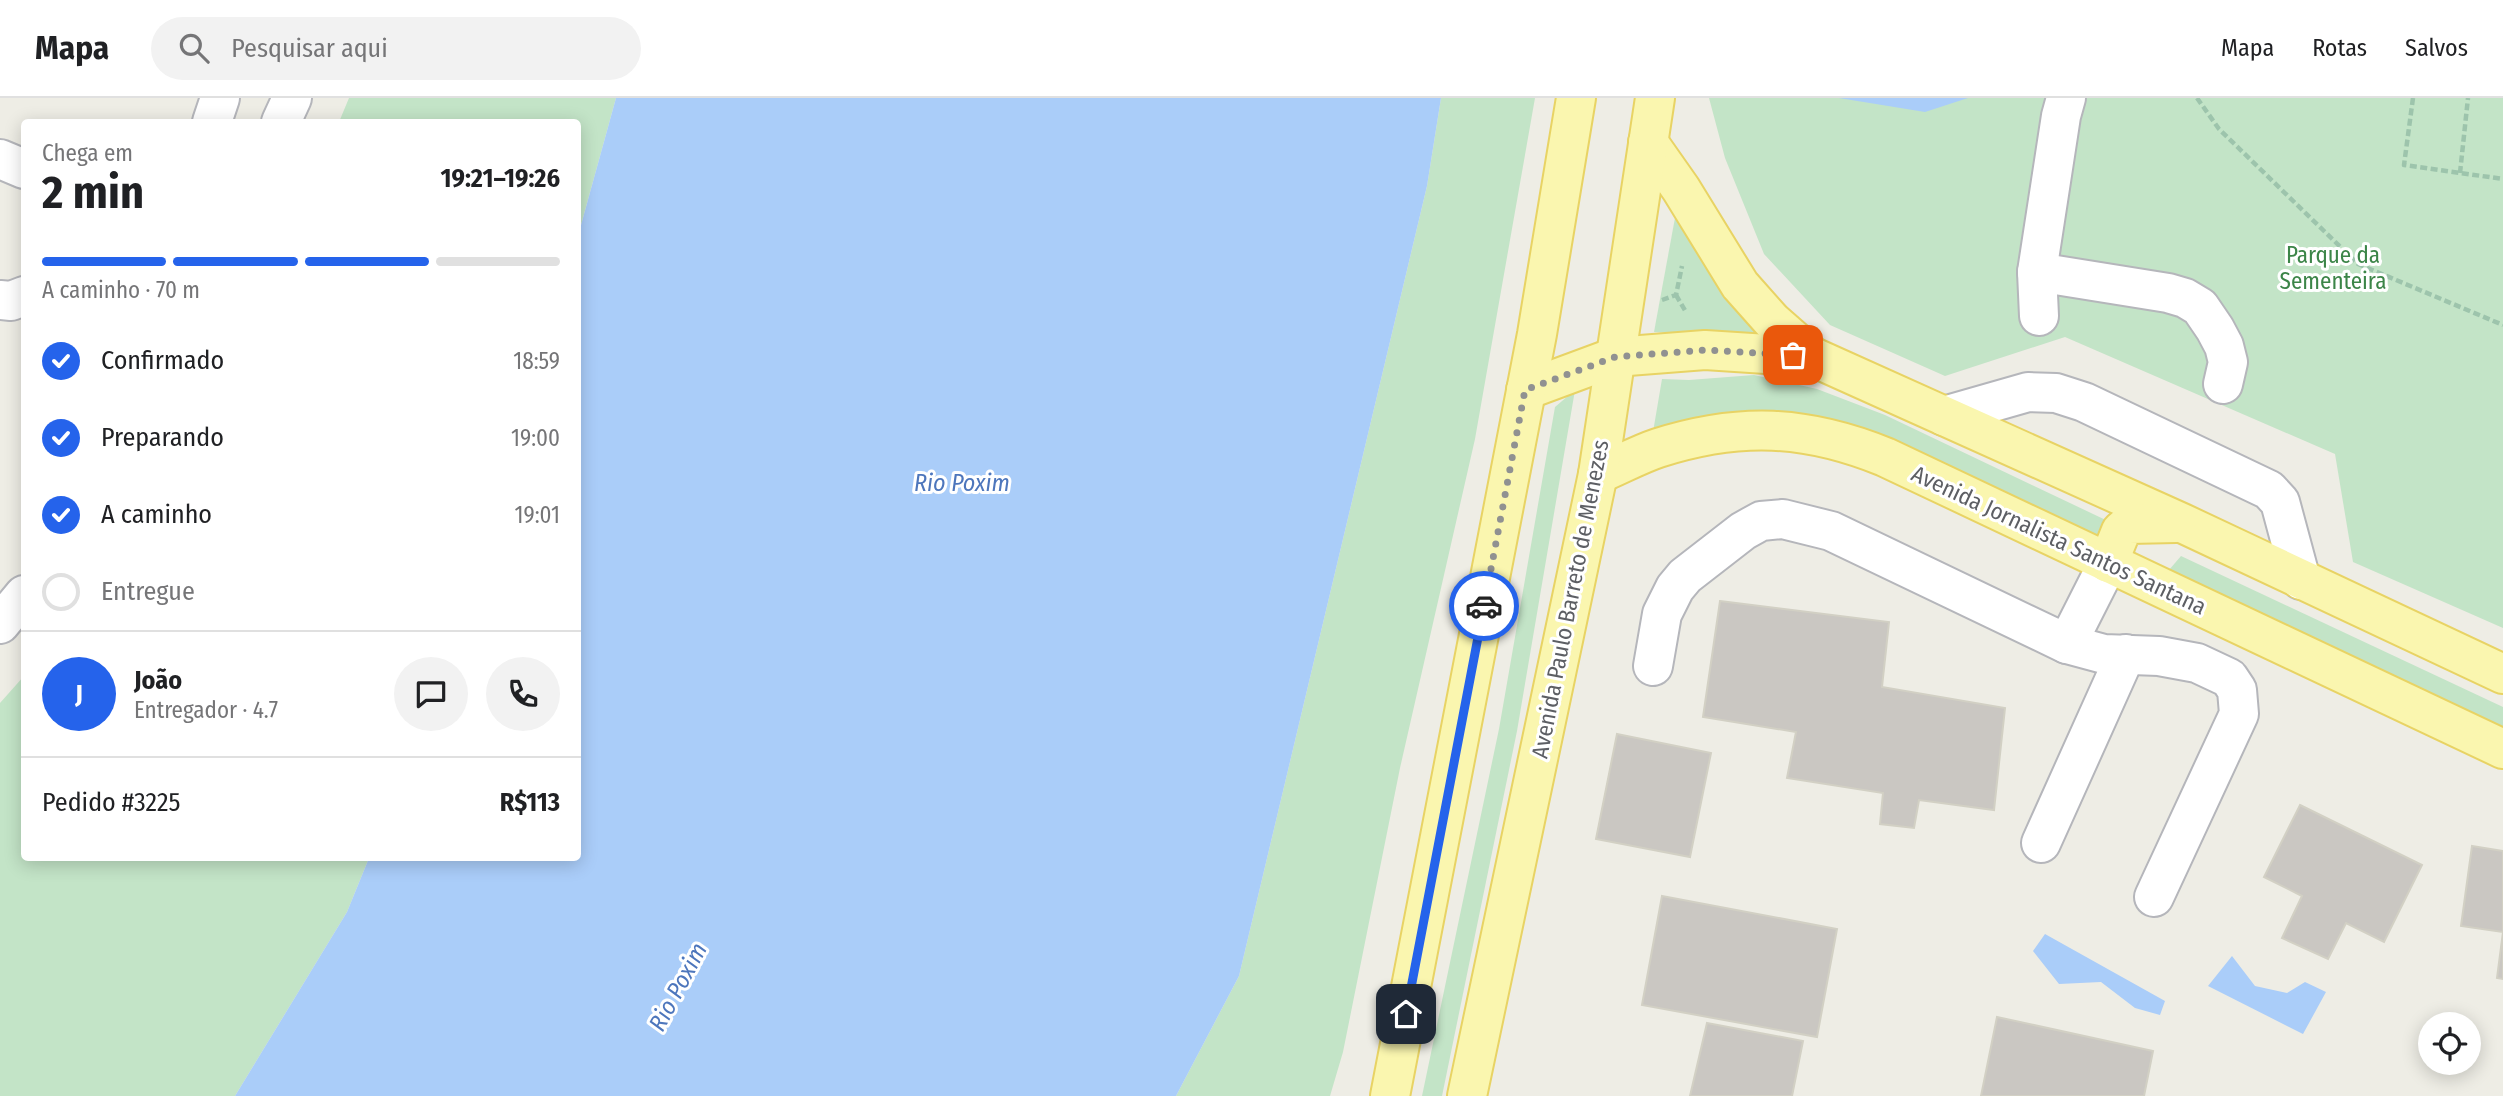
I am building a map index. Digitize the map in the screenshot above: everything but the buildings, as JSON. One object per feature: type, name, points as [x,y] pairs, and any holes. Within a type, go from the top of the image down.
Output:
[{"type":"main road","points":[[1390,1096],[1525,390],[1576,98]]},
{"type":"main road","name":"Avenida Paulo Barreto de Menezes","points":[[1466,1096],[1598,474],[1655,98]]},
{"type":"main road","points":[[1648,142],[1681,189],[1740,285],[1772,321],[1813,357],[2182,523],[2503,674]]},
{"type":"main road","points":[[1525,390],[1615,357],[1705,350],[1813,357]]},
{"type":"main road","name":"Avenida Jornalista Santos Santana","points":[[1598,474],[1657,448],[1732,431],[1789,430],[1850,443],[1885,457],[2503,749]]},
{"type":"main road","points":[[2108,563],[2121,531],[2129,524],[2182,523]]},
{"type":"street","points":[[213,119],[220,98]]},
{"type":"street","points":[[282,119],[292,98]]},
{"type":"street","points":[[2039,316],[2037,272],[2066,98]]},
{"type":"street","points":[[0,159],[21,168]]},
{"type":"street","points":[[2037,272],[2168,292],[2185,298],[2200,307],[2224,346],[2228,362],[2224,384]]},
{"type":"street","points":[[0,300],[11,301],[21,297]]},
{"type":"street","points":[[1944,416],[2028,393],[2056,393],[2084,402],[2269,490],[2280,502],[2301,580]]},
{"type":"street","points":[[1653,666],[1662,614],[1675,588],[1685,576],[1760,521],[1783,519],[1830,531],[2067,643],[2104,654],[2159,656],[2197,663],[2228,678],[2237,690],[2239,714],[2154,897]]},
{"type":"street","points":[[2067,643],[2108,563]]},
{"type":"street","points":[[0,625],[21,599]]},
{"type":"street","points":[[2041,843],[2126,654]]},
{"type":"path","points":[[2197,98],[2219,129],[2358,264],[2503,325]]},
{"type":"path","points":[[2413,98],[2404,165],[2503,179]]},
{"type":"path","points":[[2460,173],[2468,98]]},
{"type":"green space","points":[[349,98],[616,98],[581,225],[581,119],[340,119]]},
{"type":"green space","points":[[1441,98],[1535,98],[1475,439],[1400,768],[1343,1052],[1330,1096],[1176,1096],[1239,976],[1427,186]]},
{"type":"green space","name":"Parque da Sementeira","points":[[1709,98],[2503,98],[2503,628],[2353,562],[2335,454],[2065,337],[1945,376],[1830,325],[1764,254],[1725,158]]},
{"type":"green space","points":[[1677,207],[1766,338],[1654,332]]},
{"type":"green space","points":[[1754,375],[1817,389],[1885,415],[2112,523],[2101,543],[1896,445],[1653,432],[1662,379],[1689,380]]},
{"type":"green space","points":[[1575,390],[1517,731],[1442,1096],[1422,1096],[1499,729],[1555,407]]},
{"type":"green space","points":[[2181,556],[2503,707],[2503,728],[2169,570]]},
{"type":"green space","points":[[21,679],[21,861],[368,861],[347,912],[235,1096],[0,1096],[0,703]]},
{"type":"water","name":"Rio Poxim","points":[[616,98],[1441,98],[1427,186],[1239,976],[1176,1096],[235,1096],[347,912],[368,861],[581,861],[581,225]]},
{"type":"water","points":[[1839,98],[1968,98],[1925,112]]},
{"type":"water","points":[[2045,934],[2165,1001],[2160,1015],[2135,1008],[2101,982],[2059,984],[2033,951]]},
{"type":"water","points":[[2232,956],[2255,986],[2287,993],[2305,982],[2326,992],[2303,1034],[2208,986]]},
{"type":"way so far","points":[[1484,606],[1525,390],[1615,357],[1705,350],[1793,355]]},
{"type":"route","points":[[1406,1014],[1484,606]]}]
